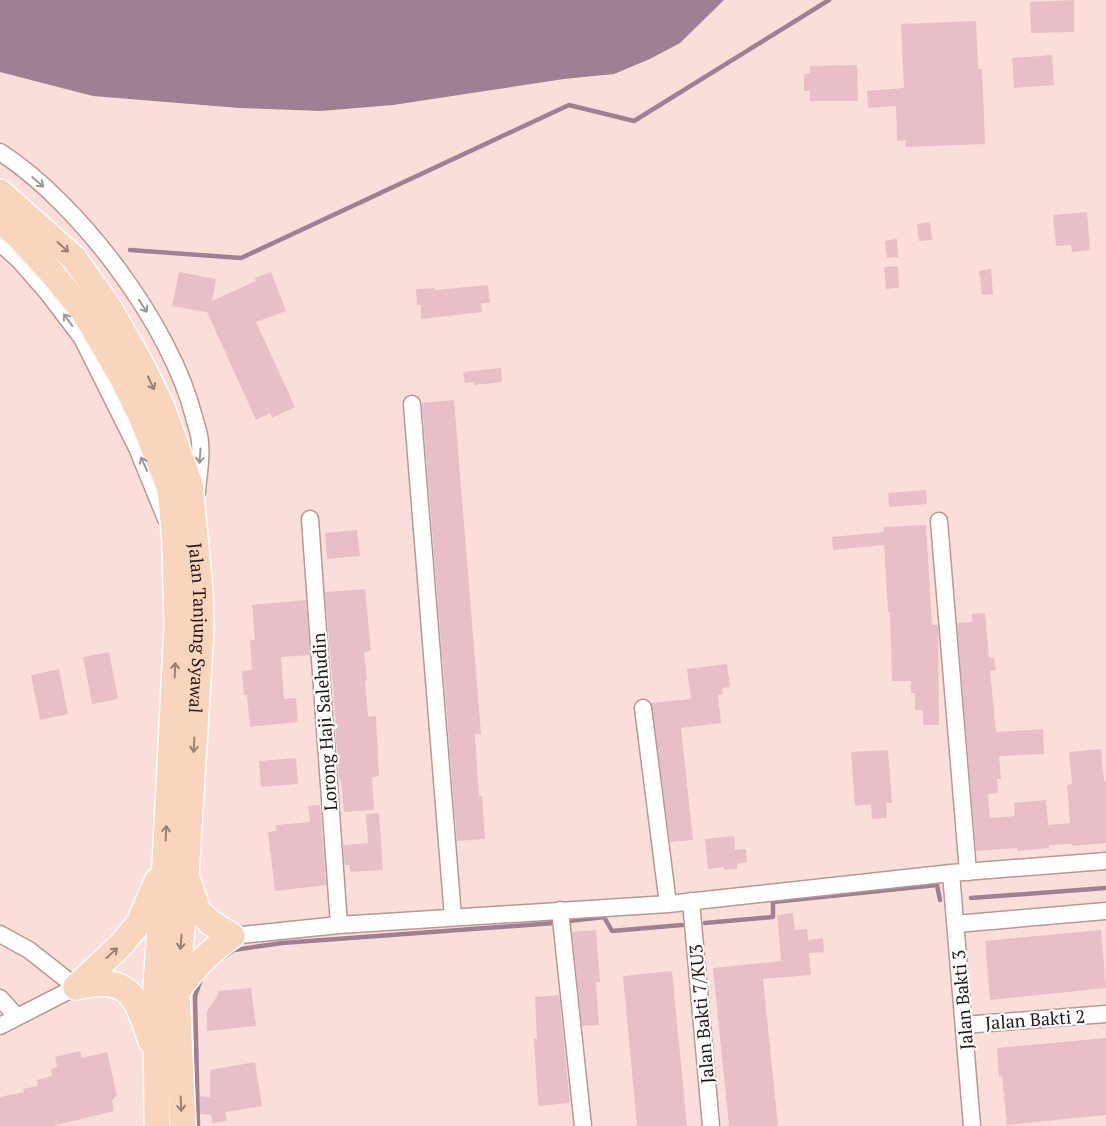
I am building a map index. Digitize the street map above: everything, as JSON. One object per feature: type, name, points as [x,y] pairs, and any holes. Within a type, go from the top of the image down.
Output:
[{"type":"main road","name":"Jalan Tanjung Syawal","points":[[0,192],[74,258],[108,306],[140,362],[162,407],[162,440]]},
{"type":"main road","name":"Jalan Tanjung Syawal","points":[[0,221],[17,235],[52,272],[84,314],[120,374],[141,416],[162,440],[190,484],[177,626],[165,864],[156,983],[156,1126]]},
{"type":"main road","name":"Jalan Tanjung Syawal","points":[[184,1126],[177,992],[201,629],[200,590],[185,536]]},
{"type":"main road","points":[[76,987],[120,946],[139,923],[165,864]]},
{"type":"main road","points":[[177,992],[197,964],[213,949],[232,936],[211,923],[198,911],[186,876]]},
{"type":"main road","points":[[76,987],[94,983],[113,984],[130,993],[143,1019],[157,1060]]},
{"type":"street","points":[[0,152],[52,194],[85,228],[112,261],[144,307],[173,359],[190,400],[200,443],[185,536]]},
{"type":"street","points":[[0,243],[19,260],[47,292],[82,338],[137,448],[185,536]]},
{"type":"street","points":[[412,404],[453,917]]},
{"type":"street","name":"Lorong Haji Salehudin","points":[[310,519],[339,924]]},
{"type":"street","points":[[939,521],[968,872]]},
{"type":"street","points":[[643,708],[668,904]]},
{"type":"street","points":[[232,936],[339,924],[668,904],[951,873],[1106,861]]},
{"type":"street","name":"Jalan Bakti 3","points":[[951,873],[972,1126]]},
{"type":"street","name":"Jalan Bakti 7/KU3","points":[[692,901],[711,1126]]},
{"type":"street","points":[[560,910],[583,1126]]},
{"type":"street","points":[[956,924],[1106,911]]},
{"type":"street","points":[[0,934],[29,950],[76,987],[0,1026]]},
{"type":"street","points":[[0,998],[17,1017]]},
{"type":"street","name":"Jalan Bakti 2","points":[[964,1025],[1106,1014]]},
{"type":"shaded area","points":[[0,0],[724,0],[680,43],[650,59],[614,74],[564,79],[393,105],[321,111],[239,108],[93,96],[0,72]]},
{"type":"building","points":[[1074,0],[1074,32],[1031,33],[1030,2]]},
{"type":"building","points":[[976,21],[978,69],[982,69],[985,144],[906,147],[906,140],[897,141],[896,106],[868,108],[867,91],[904,88],[901,24]]},
{"type":"building","points":[[1052,55],[1054,85],[1014,88],[1012,58]]},
{"type":"building","points":[[857,65],[858,101],[810,101],[810,91],[804,91],[804,74],[810,73],[810,66]]},
{"type":"building","points":[[1087,212],[1090,250],[1072,252],[1071,245],[1056,246],[1053,215]]},
{"type":"building","points":[[930,222],[932,240],[919,241],[917,224]]},
{"type":"building","points":[[897,239],[898,257],[887,258],[885,241]]},
{"type":"building","points":[[898,266],[899,288],[886,289],[884,267]]},
{"type":"building","points":[[991,269],[993,294],[982,295],[979,271]]},
{"type":"building","points":[[179,272],[216,279],[212,301],[256,281],[255,278],[271,272],[286,311],[256,322],[295,407],[272,418],[270,413],[256,420],[207,312],[172,306]]},
{"type":"building","points":[[488,285],[490,303],[481,303],[482,312],[421,319],[421,305],[417,305],[416,289],[435,288],[435,290]]},
{"type":"building","points":[[501,368],[502,382],[474,385],[473,382],[465,383],[463,372]]},
{"type":"building","points":[[454,400],[481,734],[475,734],[479,796],[482,796],[485,839],[457,841],[422,403]]},
{"type":"building","points":[[926,490],[927,504],[889,507],[888,493]]},
{"type":"building","points":[[926,525],[932,625],[938,625],[939,725],[923,725],[923,710],[915,710],[915,693],[911,693],[911,681],[892,681],[890,612],[888,612],[884,545],[833,550],[832,537],[884,532],[883,527]]},
{"type":"building","points":[[357,530],[360,556],[327,559],[325,533]]},
{"type":"building","points":[[365,589],[371,651],[364,652],[367,681],[365,681],[368,717],[376,716],[379,776],[372,777],[374,810],[344,812],[341,779],[339,779],[325,592]]},
{"type":"building","points":[[306,600],[310,655],[281,657],[284,699],[296,698],[298,722],[250,727],[247,695],[244,695],[242,671],[252,670],[250,640],[255,640],[252,605]]},
{"type":"building","points":[[985,613],[989,658],[994,658],[996,670],[990,671],[996,732],[1043,729],[1044,754],[999,756],[1001,779],[997,779],[998,793],[988,794],[990,818],[1015,816],[1014,803],[1046,800],[1048,825],[1070,823],[1067,785],[1072,784],[1069,752],[1101,749],[1104,781],[1106,781],[1106,843],[1072,846],[1072,844],[1049,845],[1049,848],[1017,851],[1017,848],[976,851],[957,623],[972,622],[972,614]]},
{"type":"building","points":[[109,652],[118,699],[92,704],[83,657]]},
{"type":"building","points":[[727,664],[730,687],[722,688],[723,694],[718,695],[721,723],[681,728],[693,840],[670,842],[651,703],[691,699],[687,669]]},
{"type":"building","points":[[59,669],[68,714],[40,720],[31,675]]},
{"type":"building","points":[[888,750],[892,803],[886,803],[887,818],[872,819],[871,804],[855,806],[851,752]]},
{"type":"building","points":[[296,758],[298,784],[261,787],[259,761]]},
{"type":"building","points":[[320,805],[326,885],[275,891],[268,832],[276,831],[276,825],[310,822],[308,806]]},
{"type":"building","points":[[379,813],[383,870],[350,872],[350,865],[345,865],[343,845],[368,843],[366,814]]},
{"type":"building","points":[[734,836],[735,850],[746,849],[747,862],[737,864],[737,869],[724,870],[724,867],[708,869],[705,839]]},
{"type":"building","points":[[793,913],[795,930],[807,929],[808,940],[823,938],[824,952],[809,953],[811,975],[763,979],[778,1126],[729,1126],[713,968],[781,961],[777,915]]},
{"type":"building","points":[[596,930],[600,982],[596,982],[599,1025],[582,1026],[572,932]]},
{"type":"building","points":[[1101,930],[1106,988],[990,1000],[985,941]]},
{"type":"building","points":[[672,971],[687,1126],[637,1126],[623,976]]},
{"type":"building","points":[[251,988],[256,1026],[207,1031],[207,1011],[218,995],[218,991]]},
{"type":"building","points":[[559,995],[570,1103],[538,1106],[534,1039],[537,1039],[535,997]]},
{"type":"building","points":[[1106,1038],[1106,1115],[1007,1125],[1002,1076],[999,1077],[997,1048]]},
{"type":"building","points":[[80,1051],[82,1058],[107,1052],[117,1096],[112,1100],[114,1111],[53,1126],[0,1126],[0,1097],[24,1092],[23,1089],[38,1086],[37,1080],[52,1076],[51,1069],[57,1067],[55,1057]]},
{"type":"building","points":[[255,1062],[262,1106],[225,1112],[227,1121],[212,1123],[211,1115],[200,1114],[200,1096],[210,1097],[210,1070]]},
{"type":"waterway","points":[[130,250],[241,258],[569,105],[634,121],[829,0]]},
{"type":"waterway","points":[[705,923],[773,917],[773,902],[937,885],[940,900]]},
{"type":"waterway","points":[[971,898],[1106,888]]},
{"type":"waterway","points":[[569,921],[604,917],[612,931],[682,925]]},
{"type":"waterway","points":[[224,957],[234,950],[282,943],[554,923]]},
{"type":"waterway","points":[[198,1126],[195,996],[201,979]]}]
